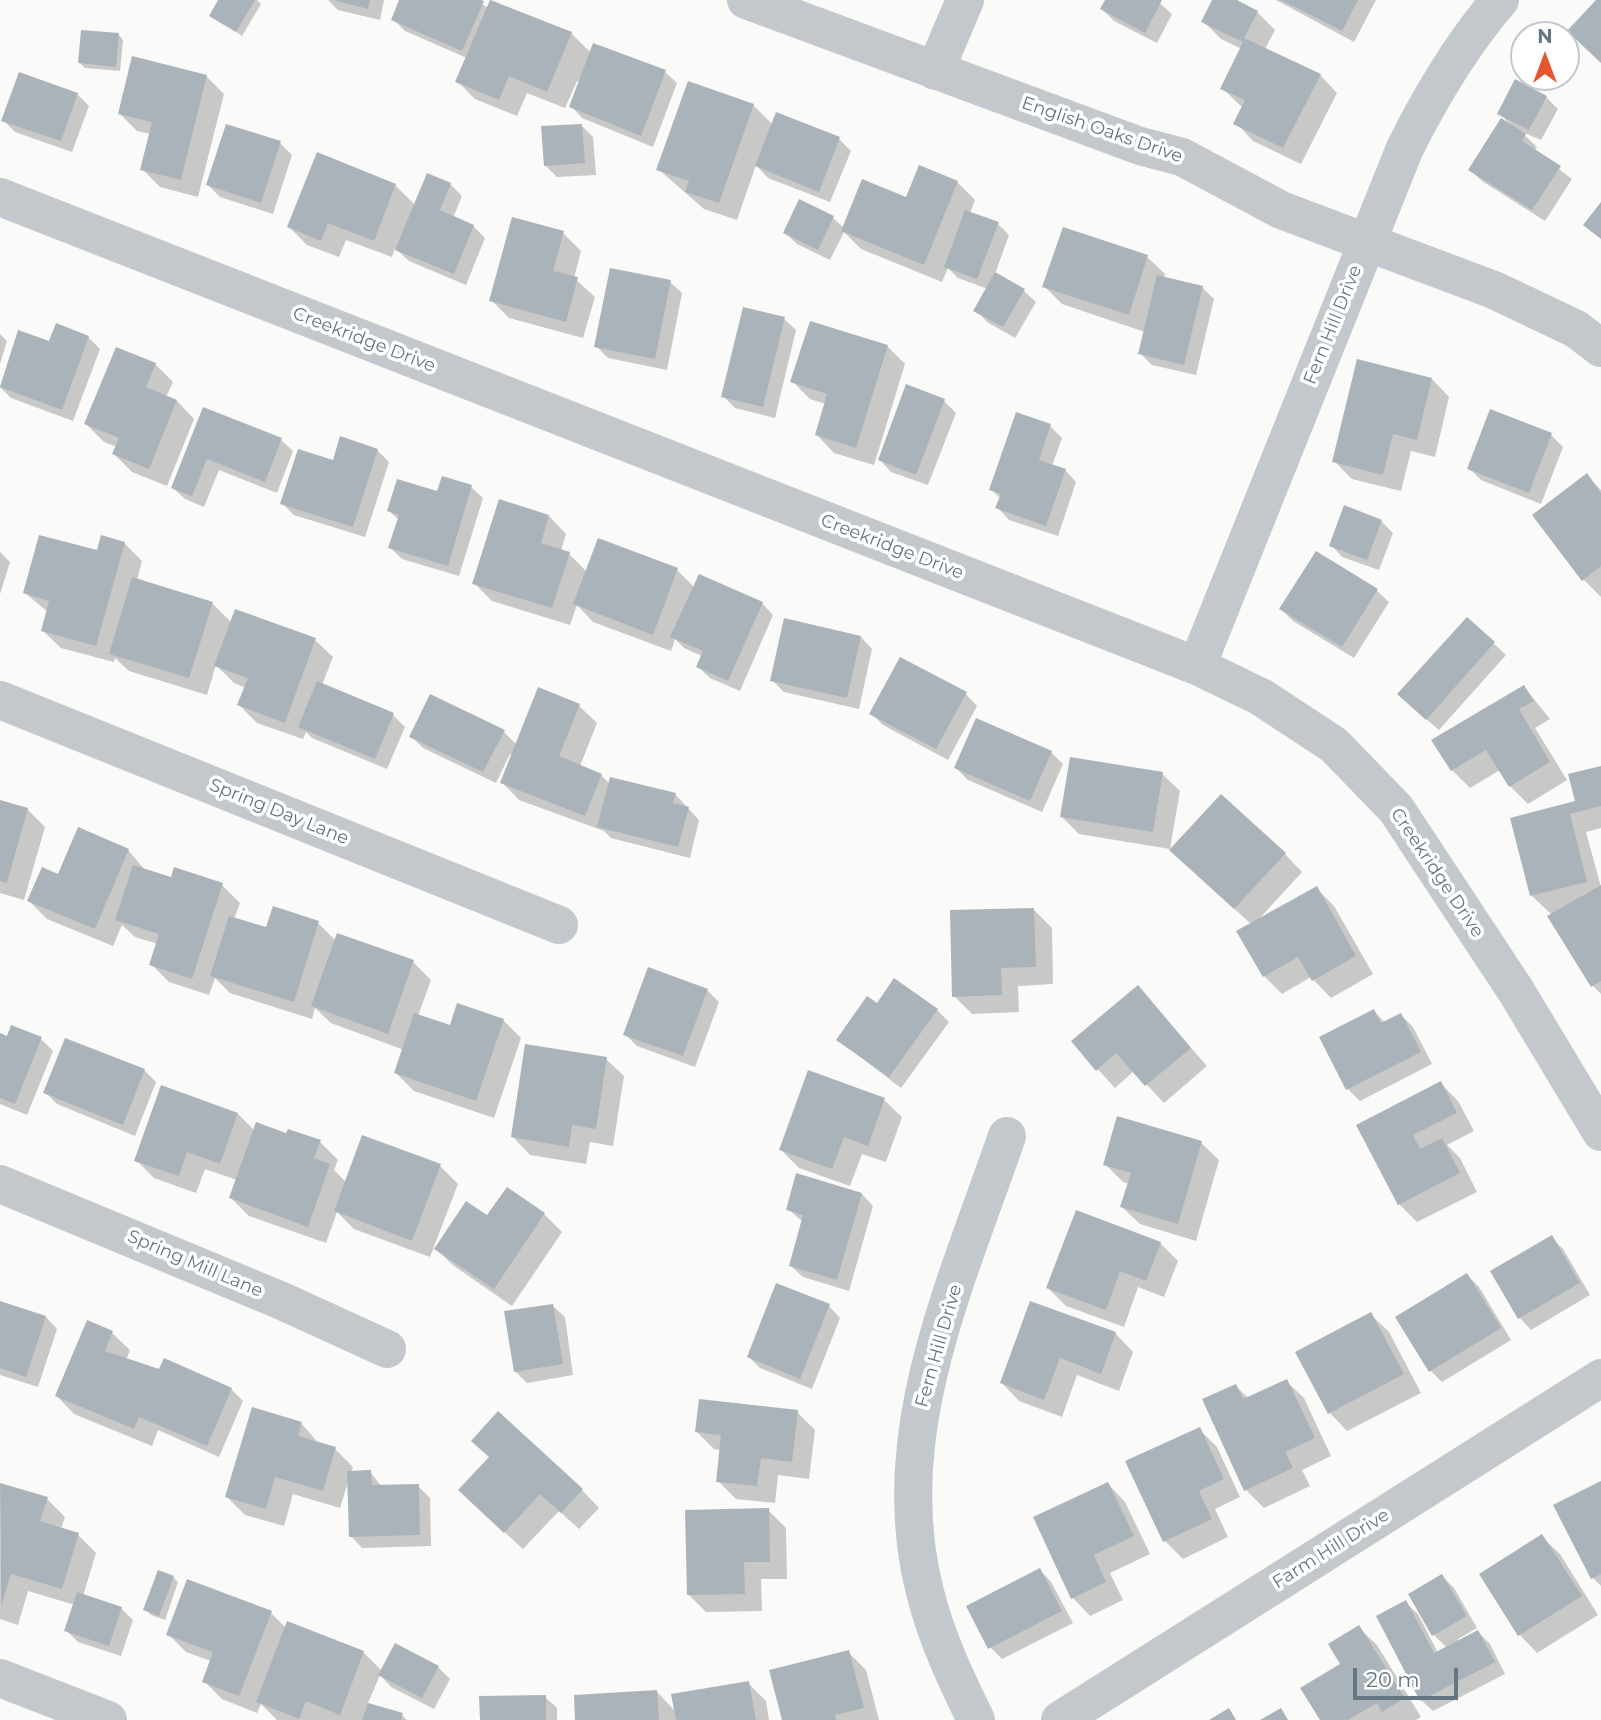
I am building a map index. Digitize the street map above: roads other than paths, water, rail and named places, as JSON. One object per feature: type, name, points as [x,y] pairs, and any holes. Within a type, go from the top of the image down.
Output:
[{"type":"street","name":"English Oaks Drive","points":[[746,0],[1140,146],[1182,156],[1281,210],[1494,290],[1576,329],[1601,348]]},
{"type":"street","points":[[934,71],[965,0]]},
{"type":"street","name":"Fern Hill Drive","points":[[1197,666],[1405,148],[1435,89],[1477,27],[1500,0]]},
{"type":"street","name":"Creekridge Drive","points":[[0,197],[1197,666],[1261,696],[1334,745],[1396,809],[1516,992],[1601,1132]]},
{"type":"street","name":"Spring Day Lane","points":[[0,699],[559,925]]},
{"type":"street","name":"Fern Hill Drive","points":[[976,1720],[946,1657],[924,1592],[913,1522],[913,1456],[922,1392],[1007,1136]]},
{"type":"street","name":"Spring Mill Lane","points":[[0,1184],[270,1296],[387,1349]]},
{"type":"street","name":"Farm Hill Drive","points":[[1060,1720],[1601,1378]]},
{"type":"street","points":[[0,1678],[108,1720]]}]
